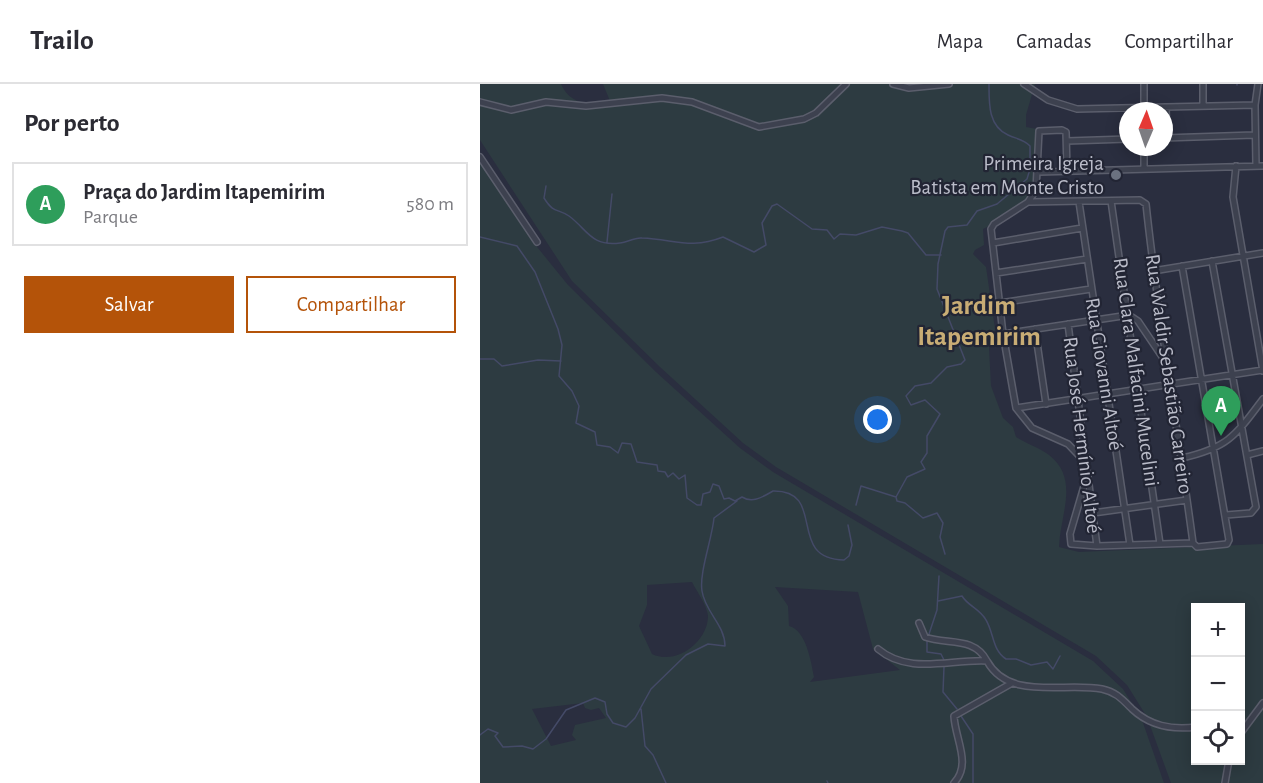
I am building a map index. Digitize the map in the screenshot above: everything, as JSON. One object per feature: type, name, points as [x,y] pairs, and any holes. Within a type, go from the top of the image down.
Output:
[{"type":"street","points":[[480,102],[511,110],[546,102],[586,106],[614,101],[662,98],[692,102],[759,127],[804,118],[816,112],[846,84]]},
{"type":"street","points":[[893,84],[909,88],[949,84]]},
{"type":"street","points":[[1024,84],[1048,100],[1070,108],[1119,109]]},
{"type":"street","points":[[1144,84],[1144,102]]},
{"type":"street","points":[[1203,84],[1203,106]]},
{"type":"street","points":[[1256,166],[1254,135],[1258,84]]},
{"type":"street","points":[[1173,108],[1255,105]]},
{"type":"street","points":[[1067,170],[1066,132],[1062,130],[1041,131],[1038,135],[1039,172],[1036,190],[1028,202],[994,224],[991,229],[1003,334],[1016,408],[1032,428],[1068,444],[1086,463]]},
{"type":"street","points":[[1173,138],[1254,135]]},
{"type":"street","points":[[1067,141],[1119,139]]},
{"type":"street","points":[[1144,156],[1144,167]]},
{"type":"street","points":[[480,157],[537,242]]},
{"type":"street","points":[[1016,408],[1263,370],[1233,197],[1236,166]]},
{"type":"street","points":[[1039,172],[1144,167],[1263,166]]},
{"type":"street","name":"Rua Waldir Sebastião Carreiro","points":[[1111,201],[1140,200],[1146,204],[1164,359],[1182,458],[1192,543]]},
{"type":"street","points":[[1028,202],[1111,201]]},
{"type":"street","name":"Rua Clara Malfacini Mucelini","points":[[1111,201],[1160,544]]},
{"type":"street","name":"Rua Giovanni Altoé","points":[[1079,202],[1130,545]]},
{"type":"street","points":[[993,243],[1082,228]]},
{"type":"street","points":[[1153,271],[1263,253]]},
{"type":"street","points":[[996,273],[1087,259]]},
{"type":"street","points":[[1212,261],[1256,509],[1251,513],[1226,515]]},
{"type":"street","points":[[1087,476],[1069,538],[1071,544],[1097,546],[1192,543],[1197,547],[1227,544],[1230,537],[1182,266]]},
{"type":"street","points":[[1000,303],[1091,289]]},
{"type":"street","points":[[1003,334],[1129,315],[1135,318],[1164,359]]},
{"type":"street","name":"Rua José Hermínio Altoé","points":[[1068,324],[1097,546]]},
{"type":"street","points":[[1035,329],[1046,404]]},
{"type":"street","points":[[1182,458],[1214,450],[1241,428],[1263,399]]},
{"type":"street","points":[[1247,455],[1263,451]]},
{"type":"street","points":[[1093,513],[1187,500]]},
{"type":"street","points":[[919,623],[926,637],[962,642],[980,652],[994,673],[1012,683],[1101,689],[1119,695],[1139,715],[1164,728],[1191,728]]},
{"type":"street","points":[[878,649],[894,661],[910,664],[987,661]]},
{"type":"street","points":[[954,783],[962,774],[963,763],[955,714],[1012,683]]},
{"type":"street","points":[[1245,727],[1263,703]]},
{"type":"street","points":[[1245,720],[1251,719]]},
{"type":"street","points":[[1225,783],[1228,765]]},
{"type":"shaded area","points":[[480,84],[561,84],[575,100],[595,103],[610,101],[603,84],[1035,84],[1026,115],[1026,127],[1037,129],[1039,168],[1035,190],[1019,207],[983,229],[984,245],[975,250],[973,254],[986,267],[995,329],[989,348],[991,386],[1003,418],[1013,427],[1016,437],[1049,455],[1064,475],[1066,498],[1059,547],[1079,552],[1263,544],[1263,783],[1171,783],[1147,717],[1127,685],[1096,656],[776,467],[743,443],[660,367],[572,281],[480,140]]},
{"type":"shaded area","points":[[480,159],[533,242],[568,285],[656,372],[740,448],[773,472],[1093,661],[1123,689],[1142,720],[1164,783],[480,783]],"holes":[[[692,582],[704,603],[708,616],[703,634],[697,642],[681,654],[671,657],[652,654],[639,626],[647,605],[647,585]],[[775,587],[858,592],[873,649],[900,670],[810,682],[814,677],[809,655],[800,633],[789,626],[788,606]],[[583,703],[585,708],[591,710],[599,708],[606,718],[575,725],[572,735],[576,740],[551,746],[532,709]]]},
{"type":"waterway","points":[[896,497],[907,477],[925,469],[921,462],[927,453],[927,436],[940,414],[925,400],[911,405],[906,396],[915,386],[931,383],[947,367],[961,364],[965,360],[937,289],[938,264],[945,231],[948,227],[967,225],[977,211],[997,204],[1027,179],[1030,169],[1030,146],[1023,140],[1001,131],[993,120],[989,84]]},
{"type":"waterway","points":[[546,186],[544,198],[550,206],[569,216],[596,240],[610,244],[639,238],[701,243],[723,237],[754,252],[766,245],[762,223],[772,206],[777,204],[812,229],[827,230],[834,239],[840,234],[856,235],[882,227],[908,233],[926,255],[941,255]]},
{"type":"waterway","points":[[607,242],[612,194]]},
{"type":"waterway","points":[[480,237],[517,246],[535,272],[562,345],[559,376],[572,391],[579,406],[576,423],[595,432],[597,445],[610,447],[618,453],[622,443],[631,444],[637,462],[657,465],[658,471],[665,472],[668,477],[673,473],[679,479],[685,475],[687,498],[697,505],[701,505],[703,494],[710,492],[713,484],[719,486],[724,499],[729,498],[735,501],[742,497],[750,500],[758,498],[773,491],[789,494],[799,501],[810,537],[816,549],[826,557],[844,560],[849,556],[852,545],[848,525]]},
{"type":"waterway","points":[[480,359],[494,359],[502,366],[538,360],[561,361]]},
{"type":"waterway","points":[[856,505],[861,486],[896,497],[897,501],[905,503],[923,518],[937,513],[943,523],[940,537],[945,554]]},
{"type":"waterway","points":[[480,735],[488,729],[498,733],[495,736],[503,747],[522,746],[533,749],[546,739],[566,710],[595,698],[605,702],[607,714],[613,723],[626,727],[635,718],[651,689],[686,655],[708,644],[725,646],[722,632],[704,599],[702,584],[714,518],[737,501]]},
{"type":"waterway","points":[[929,634],[937,610],[939,576]]},
{"type":"waterway","points":[[938,601],[962,596],[983,616],[989,625],[998,651],[1006,659],[1016,659],[1031,665],[1047,662],[1053,669],[1060,656]]},
{"type":"waterway","points":[[927,641],[927,652],[941,654],[944,660]]},
{"type":"waterway","points":[[944,667],[943,692],[957,709]]},
{"type":"waterway","points":[[641,709],[645,746],[653,755],[666,783]]},
{"type":"waterway","points":[[961,716],[973,734],[973,783]]},
{"type":"place","name":"Primeira Igreja Batista em Monte Cristo","points":[[1116,175]]},
{"type":"place","name":"Praça do Jardim Itapemirim","points":[[1221,436]]},
{"type":"district","name":"Jardim Itapemirim","points":[[979,320]]}]
